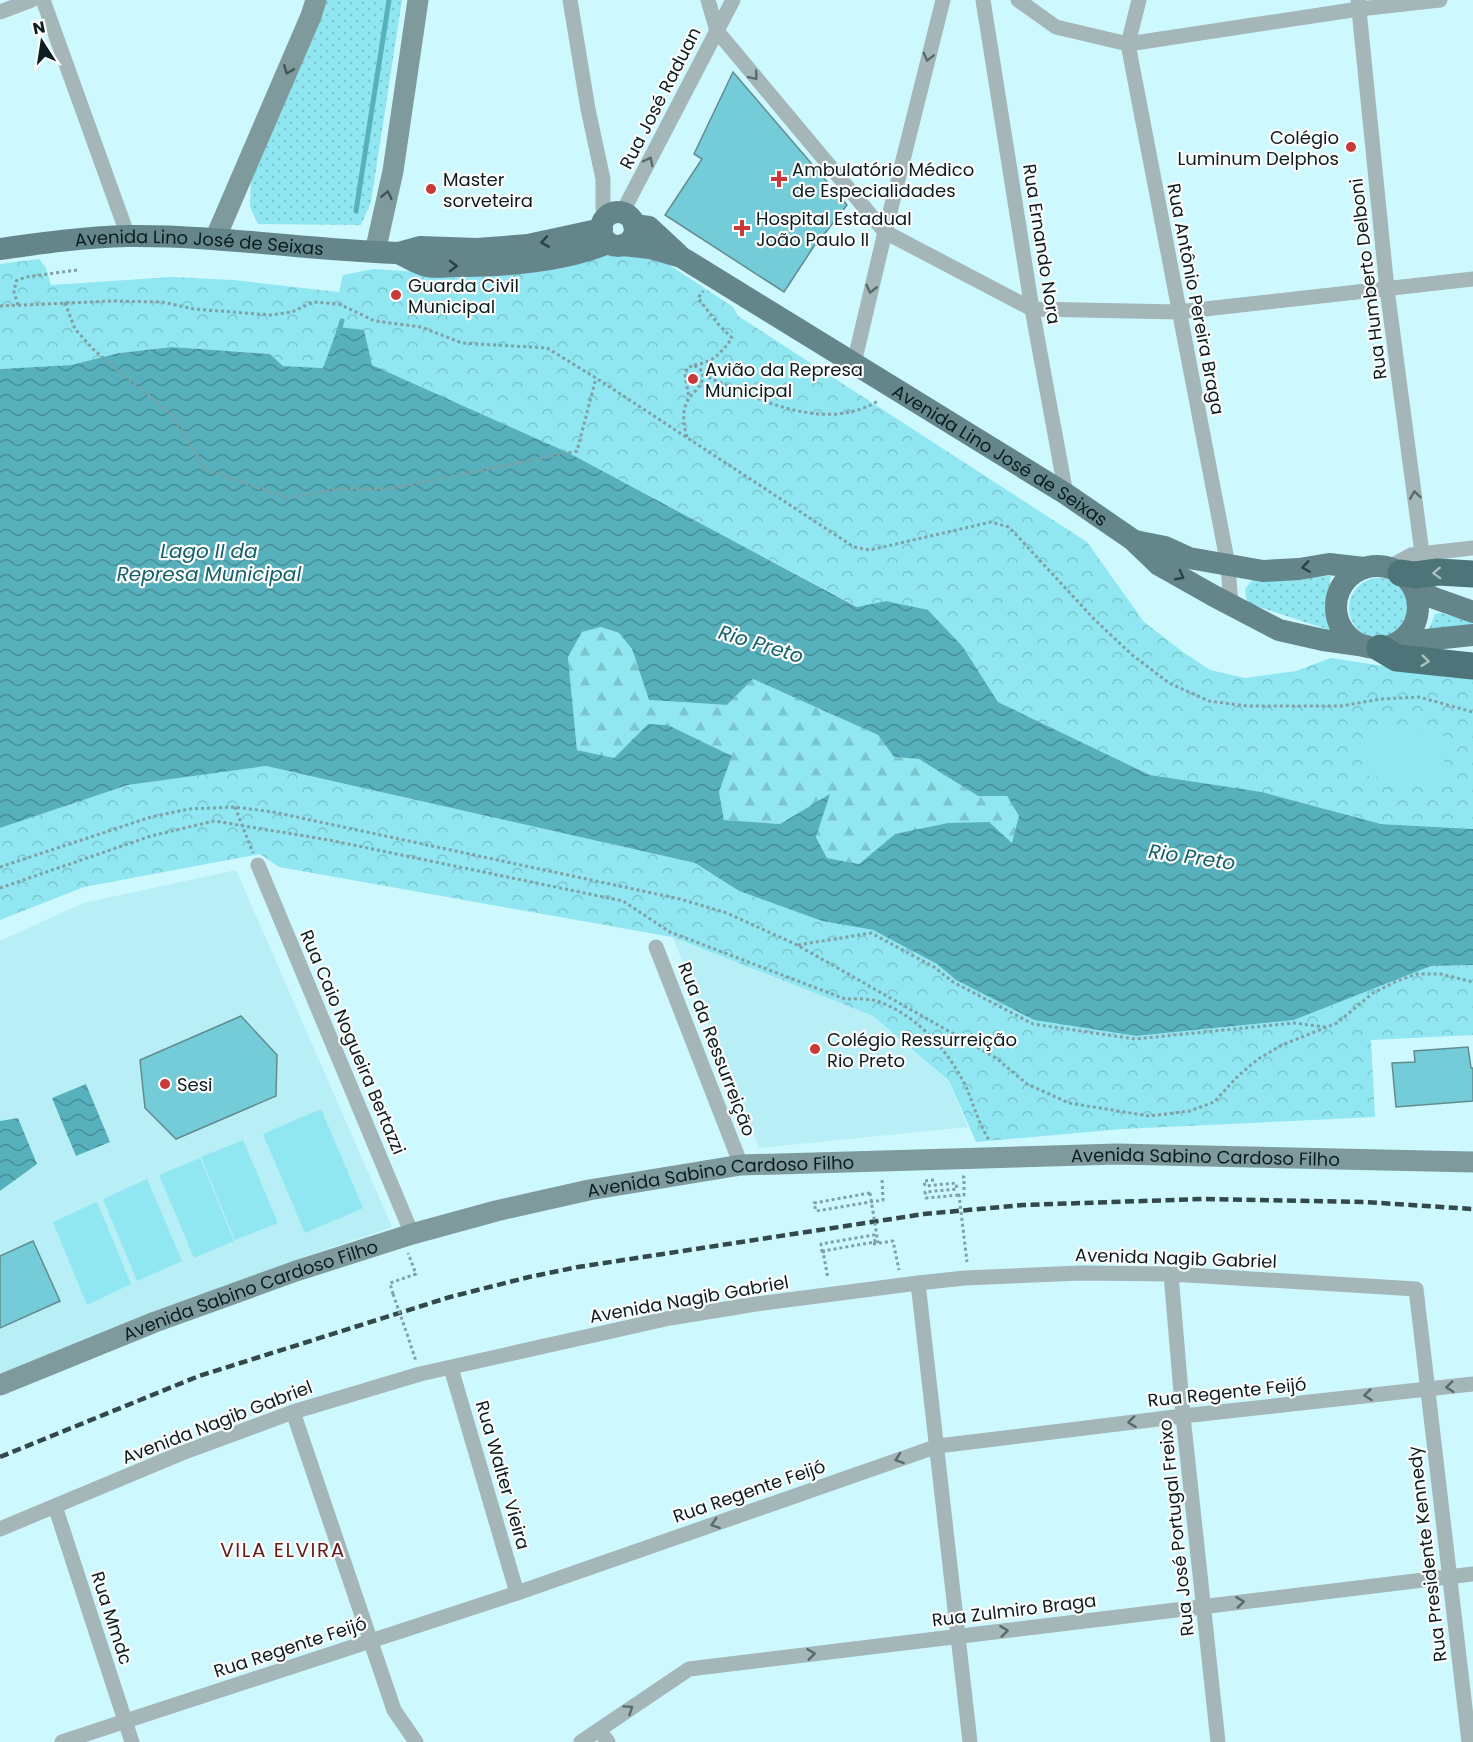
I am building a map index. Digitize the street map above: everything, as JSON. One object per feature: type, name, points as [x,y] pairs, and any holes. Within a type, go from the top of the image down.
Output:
[{"type":"highway","points":[[1401,576],[1438,572],[1473,574]]},
{"type":"highway","points":[[1381,646],[1396,658],[1473,666]]},
{"type":"main road","points":[[215,239],[316,0]]},
{"type":"main road","points":[[375,252],[393,171],[418,0]]},
{"type":"main road","name":"Avenida Lino José de Seixas","points":[[0,249],[89,238],[128,236],[215,239],[398,253],[420,247],[477,249],[528,245],[616,227],[650,248],[681,257],[1066,494],[1134,540],[1159,565],[1279,630],[1323,640],[1381,646],[1473,635]]},
{"type":"main road","name":"Avenida Lino José de Seixas","points":[[1134,540],[1165,547],[1189,558],[1263,571],[1329,564],[1364,568]]},
{"type":"main road","points":[[1401,576],[1418,600],[1418,613],[1410,630],[1381,646],[1354,641],[1338,621],[1336,608],[1343,584],[1352,574],[1364,568],[1376,566],[1401,576],[1434,598],[1473,612]]},
{"type":"main road","name":"Avenida Sabino Cardoso Filho","points":[[0,1385],[155,1322],[296,1271],[412,1234],[496,1211],[589,1190],[741,1166],[1117,1154],[1473,1162]]},
{"type":"street","points":[[0,12],[32,0]]},
{"type":"street","points":[[43,0],[128,236]]},
{"type":"street","points":[[570,0],[588,109],[603,179],[611,194],[616,227]]},
{"type":"street","points":[[708,0],[717,31],[885,232],[1032,309],[1178,312],[1473,279]]},
{"type":"street","name":"Rua José Raduan","points":[[616,227],[733,0]]},
{"type":"street","points":[[854,363],[943,0]]},
{"type":"street","name":"Rua Ernando Nora","points":[[983,0],[1032,309],[1066,494]]},
{"type":"street","points":[[1018,0],[1056,27],[1128,44],[1358,5],[1440,0]]},
{"type":"street","name":"Rua Antônio Pereira Braga","points":[[1139,0],[1128,44],[1227,565],[1231,606]]},
{"type":"street","name":"Rua Humberto Delboni","points":[[1358,5],[1387,289],[1422,553]]},
{"type":"street","points":[[1401,576],[1411,555],[1473,548]]},
{"type":"street","name":"Rua Caio Nogueira Bertazzi","points":[[258,865],[412,1234]]},
{"type":"street","name":"Rua da Ressurreição","points":[[656,947],[741,1166]]},
{"type":"street","name":"Avenida Nagib Gabriel","points":[[0,1529],[183,1453],[293,1412],[420,1374],[670,1318],[756,1304],[918,1283],[965,1278],[1080,1273],[1171,1274],[1416,1289]]},
{"type":"street","name":"Rua José Portugal Freixo","points":[[1171,1274],[1183,1416],[1218,1742]]},
{"type":"street","points":[[918,1283],[970,1742]]},
{"type":"street","name":"Rua Presidente Kennedy","points":[[1416,1289],[1469,1742]]},
{"type":"street","name":"Rua Walter Vieira","points":[[451,1368],[517,1593]]},
{"type":"street","name":"Rua Regente Feijó","points":[[63,1742],[517,1593],[938,1446],[1473,1384]]},
{"type":"street","points":[[293,1412],[394,1710],[416,1742]]},
{"type":"street","name":"Rua Mmdc","points":[[55,1506],[132,1742]]},
{"type":"street","name":"Rua Zulmiro Braga","points":[[581,1742],[604,1736],[689,1669],[1473,1574]]},
{"type":"path","points":[[18,305],[14,292],[16,281],[26,277],[77,270]]},
{"type":"path","points":[[687,437],[684,415],[689,398],[685,375],[687,368],[707,363],[718,356],[732,338],[698,298],[713,277]]},
{"type":"path","points":[[0,306],[113,301],[162,302],[194,309],[271,315],[292,312],[313,302],[339,304],[375,321],[421,327],[462,343],[547,348],[854,547],[870,550],[991,522],[1009,527],[1094,620],[1131,654],[1169,683],[1209,701],[1247,706],[1341,706],[1381,699],[1419,697],[1473,712]]},
{"type":"path","points":[[65,303],[75,329],[94,350],[173,416],[206,470],[288,498],[337,489],[389,489],[577,451],[596,378]]},
{"type":"path","points":[[694,365],[704,375],[764,401],[814,414],[838,415],[863,410],[897,390]]},
{"type":"path","points":[[689,398],[700,387],[704,375]]},
{"type":"path","points":[[235,807],[258,865]]},
{"type":"path","points":[[0,867],[151,817],[189,809],[235,807],[273,812],[680,899],[727,913],[797,945],[996,1058],[1027,1084],[1069,1103],[1149,1116],[1190,1111],[1214,1102],[1238,1076],[1258,1059],[1282,1045],[1337,1023],[1372,993],[1397,981],[1417,974],[1441,974],[1473,982]]},
{"type":"path","points":[[0,888],[151,836],[214,821],[329,840],[623,901],[670,932],[844,999],[865,999],[878,1002],[919,1026],[933,1038],[955,1067],[992,1144]]},
{"type":"path","points":[[797,945],[871,933],[934,967],[953,982],[1033,1024],[1135,1039],[1294,1023],[1327,1027]]},
{"type":"path","points":[[878,1243],[870,1193],[814,1203],[816,1211],[883,1200],[882,1175]]},
{"type":"path","points":[[964,1177],[964,1195],[958,1195],[926,1198],[925,1192],[957,1189],[957,1183],[925,1186],[924,1181],[964,1177]]},
{"type":"path","points":[[958,1195],[968,1266],[963,1267],[965,1278]]},
{"type":"path","points":[[828,1279],[824,1251],[875,1242],[874,1235],[821,1244],[822,1252],[827,1251],[892,1241],[900,1270]]},
{"type":"path","points":[[416,1274],[390,1283],[420,1374]]},
{"type":"shaded area","name":"Sesi","points":[[236,870],[392,1227],[295,1260],[152,1314],[0,1378],[0,941],[83,903]]},
{"type":"shaded area","name":"Colégio Ressurreição Rio Preto","points":[[673,938],[873,1016],[949,1082],[968,1127],[759,1148]]},
{"type":"green space","points":[[323,0],[402,0],[371,202],[361,225],[258,224],[250,207],[251,178]]},
{"type":"green space","points":[[610,253],[648,254],[668,264],[733,307],[738,316],[1087,542],[1144,622],[1210,670],[1245,678],[1296,671],[1331,658],[1397,668],[1473,674],[1473,829],[1381,824],[1262,792],[1150,775],[998,702],[963,647],[886,601],[858,607],[569,453],[372,365],[338,327],[324,368],[283,366],[270,354],[172,347],[119,353],[71,365],[0,369],[0,264],[39,259],[46,268],[51,285],[172,277],[233,280],[339,292],[343,275],[374,269],[435,273]]},
{"type":"green space","points":[[1331,576],[1326,602],[1335,632],[1247,603],[1245,589],[1253,579]]},
{"type":"green space","points":[[1373,578],[1385,578],[1396,583],[1404,591],[1409,608],[1407,620],[1396,633],[1385,638],[1373,638],[1362,633],[1354,625],[1349,614],[1349,602],[1354,591],[1362,583]]},
{"type":"green space","points":[[1441,613],[1473,622],[1473,629],[1427,634],[1435,614]]},
{"type":"green space","points":[[601,627],[619,633],[632,649],[649,700],[727,705],[753,679],[878,735],[894,757],[919,759],[978,796],[1007,796],[1020,816],[1012,844],[895,834],[859,864],[827,858],[816,837],[829,795],[780,824],[724,820],[719,792],[732,756],[668,725],[648,724],[614,758],[577,750],[568,657],[582,632]]},
{"type":"green space","points":[[1366,728],[1447,736],[1442,783],[1361,775]]},
{"type":"green space","points":[[266,766],[695,863],[739,891],[822,921],[873,930],[937,964],[956,980],[1034,1020],[1136,1036],[1294,1020],[1431,966],[1473,965],[1473,1035],[1371,1040],[1375,1117],[1122,1129],[976,1142],[949,1081],[873,1016],[672,937],[279,867],[260,854],[84,887],[0,920],[0,828],[128,785]]},
{"type":"green space","points":[[321,1109],[363,1208],[305,1233],[263,1134]]},
{"type":"green space","points":[[243,1140],[278,1223],[235,1240],[201,1157]]},
{"type":"green space","points":[[200,1158],[234,1241],[194,1258],[159,1175]]},
{"type":"green space","points":[[147,1179],[182,1261],[137,1281],[103,1199]]},
{"type":"green space","points":[[97,1202],[131,1284],[87,1305],[53,1222]]},
{"type":"water","name":"Lago II da Represa Municipal","points":[[338,327],[364,330],[372,365],[569,453],[857,607],[886,601],[928,610],[963,647],[998,702],[1150,775],[1262,792],[1381,824],[1473,829],[1473,965],[1431,966],[1294,1020],[1136,1036],[1034,1020],[956,980],[937,964],[873,930],[822,921],[739,891],[695,863],[266,766],[128,785],[0,828],[0,369],[71,365],[119,353],[172,347],[270,354],[283,366],[323,368]],"holes":[[[601,627],[619,633],[632,649],[649,700],[727,705],[753,679],[878,735],[894,757],[919,759],[978,796],[1007,796],[1019,816],[1012,843],[989,822],[948,823],[895,834],[859,864],[827,858],[816,837],[830,794],[780,824],[724,820],[719,792],[732,756],[668,725],[648,724],[614,758],[577,750],[568,657],[582,632]]]},
{"type":"water","points":[[86,1084],[110,1142],[76,1156],[52,1098]]},
{"type":"water","points":[[18,1118],[37,1164],[0,1191],[0,1121]]},
{"type":"building","points":[[733,72],[847,205],[820,237],[784,292],[665,215],[702,159],[694,154]]},
{"type":"building","points":[[241,1016],[277,1055],[276,1096],[176,1139],[145,1108],[140,1060]]},
{"type":"building","points":[[1468,1047],[1471,1068],[1473,1068],[1473,1101],[1396,1107],[1392,1063],[1415,1062],[1414,1051]]},
{"type":"building","points":[[33,1241],[60,1301],[0,1328],[0,1256]]},
{"type":"waterway","points":[[356,211],[389,0]]},
{"type":"waterway","points":[[338,334],[342,321]]},
{"type":"railway","points":[[0,1457],[199,1376],[450,1297],[578,1267],[924,1214],[1023,1205],[1203,1199],[1364,1202],[1473,1209]]},
{"type":"place","name":"Colégio Luminum Delphos","points":[[1351,147]]},
{"type":"place","name":"Ambulatório Médico de Especialidades","points":[[779,179]]},
{"type":"place","name":"Master sorveteira","points":[[431,189]]},
{"type":"place","name":"Hospital Estadual João Paulo II","points":[[742,228]]},
{"type":"place","name":"Guarda Civil Municipal","points":[[396,295]]},
{"type":"place","name":"Avião da Represa Municipal","points":[[693,379]]},
{"type":"place","name":"Colégio Ressurreição Rio Preto","points":[[815,1049]]},
{"type":"place","name":"Sesi","points":[[165,1084]]},
{"type":"district","name":"VILA ELVIRA","points":[[283,1550]]},
{"type":"water label","name":"Rio Preto","points":[[761,644]]},
{"type":"water label","name":"Rio Preto","points":[[1192,857]]}]
